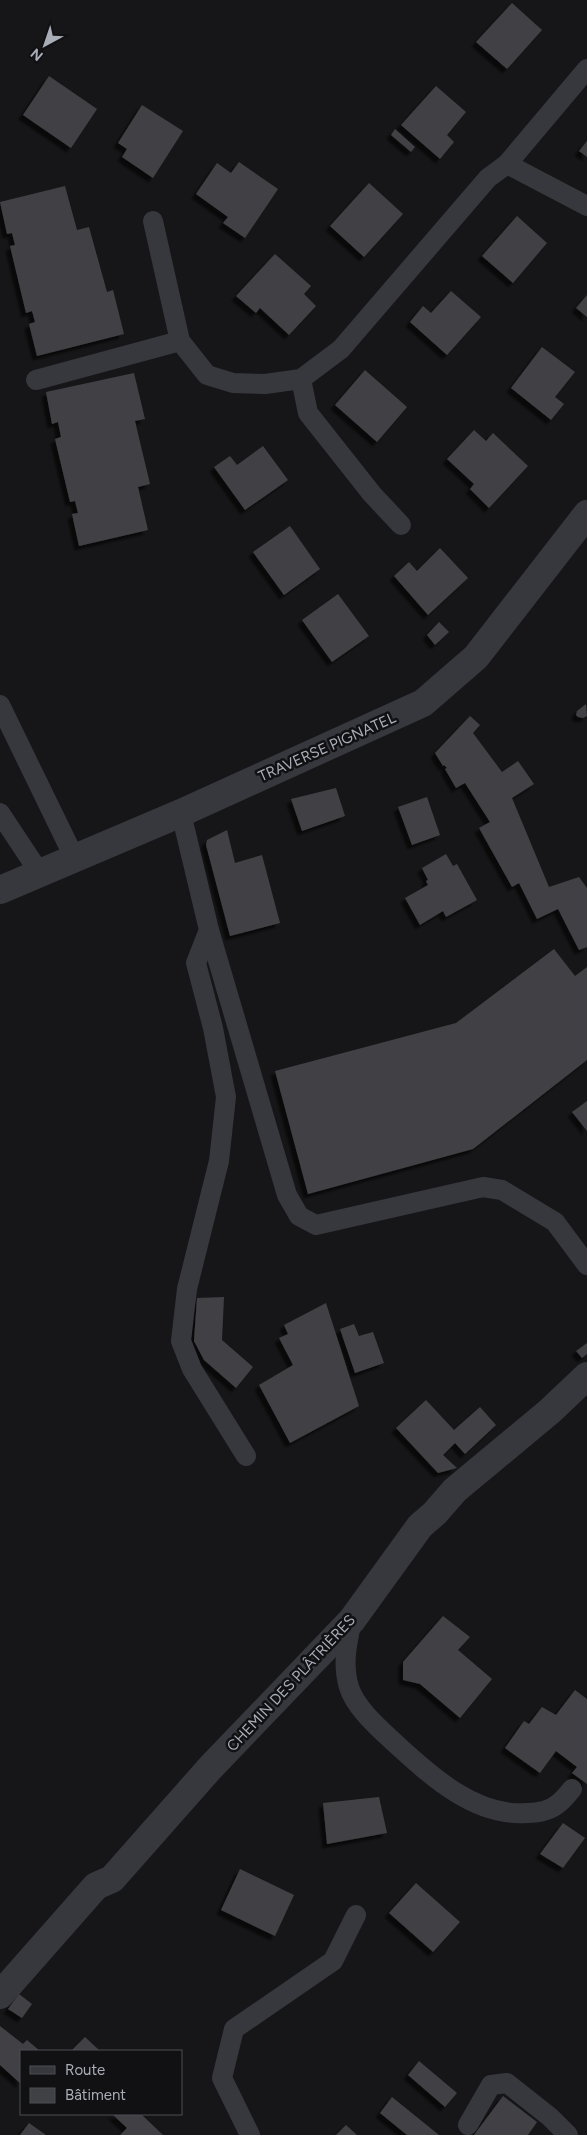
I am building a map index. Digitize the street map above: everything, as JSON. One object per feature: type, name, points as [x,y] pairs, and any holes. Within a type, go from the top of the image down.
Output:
[{"type":"street","name":"TRAVERSE PIGNATEL","points":[[0,890],[181,813],[423,703],[476,657],[587,514]]},
{"type":"street","name":"CHEMIN DES PLÂTRIÈRES","points":[[0,1995],[96,1886],[112,1879],[210,1768],[352,1620],[420,1526],[435,1513],[455,1490],[550,1411],[587,1376]]},
{"type":"lane","points":[[153,221],[180,341],[207,376],[233,383],[265,384],[301,379],[341,349],[488,178],[506,164],[587,69]]},
{"type":"lane","points":[[506,164],[587,206]]},
{"type":"lane","points":[[36,380],[180,341]]},
{"type":"lane","points":[[301,379],[308,413],[372,494],[401,525]]},
{"type":"lane","points":[[0,706],[74,857]]},
{"type":"lane","points":[[0,813],[39,872]]},
{"type":"lane","points":[[181,813],[209,930],[287,1195],[299,1216],[316,1225],[483,1187],[502,1190],[555,1222],[587,1265]]},
{"type":"lane","points":[[209,930],[196,963],[214,1028],[226,1096],[219,1161],[187,1289],[181,1341],[192,1369],[246,1456]]},
{"type":"lane","points":[[352,1620],[344,1658],[349,1688],[363,1711],[422,1768],[454,1792],[488,1808],[515,1814],[540,1812],[558,1804],[572,1789]]},
{"type":"lane","points":[[250,2135],[222,2078],[234,2030],[333,1961],[356,1915]]},
{"type":"lane","points":[[468,2125],[491,2085],[506,2083],[550,2117],[568,2135]]},
{"type":"building","points":[[512,3],[542,30],[507,69],[476,42]]},
{"type":"building","points":[[49,76],[97,109],[71,148],[23,115]]},
{"type":"building","points":[[436,86],[466,112],[447,135],[454,142],[440,159],[401,125]]},
{"type":"building","points":[[142,105],[183,131],[153,178],[122,157],[127,149],[118,143]]},
{"type":"building","points":[[395,129],[415,147],[411,152],[391,135]]},
{"type":"building","points":[[587,141],[587,157],[579,151]]},
{"type":"building","points":[[239,162],[278,189],[245,238],[223,223],[228,217],[196,194],[217,163],[231,173]]},
{"type":"building","points":[[369,183],[403,214],[364,257],[330,226]]},
{"type":"building","points":[[65,186],[77,230],[89,227],[107,292],[113,290],[124,334],[37,356],[29,324],[35,322],[32,311],[26,313],[10,246],[15,245],[12,233],[7,234],[0,202]]},
{"type":"building","points":[[517,216],[547,243],[513,283],[482,256]]},
{"type":"building","points":[[275,254],[311,286],[304,294],[316,306],[289,335],[260,308],[256,313],[236,296]]},
{"type":"building","points":[[451,291],[481,317],[447,355],[410,322],[423,306],[431,313]]},
{"type":"building","points":[[587,295],[587,317],[576,308]]},
{"type":"building","points":[[542,347],[575,372],[555,397],[564,404],[551,420],[511,388]]},
{"type":"building","points":[[365,370],[407,407],[377,442],[335,405]]},
{"type":"building","points":[[134,373],[145,419],[135,421],[150,484],[138,487],[148,530],[79,546],[72,514],[78,513],[75,501],[70,502],[55,439],[61,437],[58,422],[52,424],[46,392]]},
{"type":"building","points":[[474,430],[486,441],[493,433],[528,466],[489,508],[470,489],[474,484],[447,459]]},
{"type":"building","points":[[263,446],[288,480],[245,510],[214,467],[230,456],[237,465]]},
{"type":"building","points":[[290,526],[320,569],[284,595],[253,552]]},
{"type":"building","points":[[440,548],[468,578],[428,615],[394,576],[409,562],[417,571]]},
{"type":"building","points":[[338,594],[369,636],[332,662],[302,620]]},
{"type":"building","points":[[439,622],[449,632],[435,645],[427,635]]},
{"type":"building","points":[[586,704],[587,716],[583,718],[578,717],[576,715],[577,711]]},
{"type":"building","points":[[470,716],[480,725],[473,733],[502,772],[518,761],[534,784],[512,798],[549,887],[579,877],[587,888],[587,947],[579,950],[558,909],[537,919],[519,883],[512,887],[479,828],[490,822],[465,783],[456,788],[445,769],[447,768],[443,766],[435,753]]},
{"type":"building","points":[[336,788],[345,816],[302,831],[291,799]]},
{"type":"building","points":[[427,797],[440,835],[412,845],[398,807]]},
{"type":"building","points":[[227,830],[235,863],[262,855],[280,923],[230,936],[206,845],[207,840]]},
{"type":"building","points":[[446,854],[453,866],[457,864],[477,900],[446,917],[443,911],[420,925],[405,898],[428,885],[426,881],[428,880],[422,868]]},
{"type":"building","points":[[554,949],[575,976],[587,967],[587,1060],[473,1149],[308,1194],[275,1071],[456,1023]]},
{"type":"building","points":[[587,1101],[587,1131],[572,1112]]},
{"type":"building","points":[[224,1297],[222,1340],[253,1367],[236,1388],[204,1360],[194,1341],[197,1298]]},
{"type":"building","points":[[326,1303],[359,1406],[290,1443],[259,1385],[293,1365],[279,1338],[288,1334],[284,1325]]},
{"type":"building","points":[[354,1324],[359,1336],[373,1332],[384,1363],[355,1373],[340,1329]]},
{"type":"building","points":[[587,1343],[587,1354],[582,1358],[576,1351]]},
{"type":"building","points":[[426,1400],[454,1430],[480,1407],[496,1425],[465,1454],[455,1443],[443,1455],[457,1468],[438,1473],[396,1428]]},
{"type":"building","points":[[443,1616],[470,1637],[458,1650],[492,1679],[460,1718],[420,1684],[403,1680],[403,1662]]},
{"type":"building","points":[[575,1690],[587,1699],[587,1784],[572,1773],[577,1767],[556,1751],[540,1773],[505,1748],[524,1721],[529,1724],[542,1707],[556,1715]]},
{"type":"building","points":[[379,1797],[387,1833],[327,1844],[323,1803]]},
{"type":"building","points":[[563,1823],[585,1838],[563,1868],[540,1854]]},
{"type":"building","points":[[240,1869],[294,1895],[275,1936],[221,1910]]},
{"type":"building","points":[[416,1883],[460,1922],[433,1952],[389,1913]]},
{"type":"building","points":[[19,1994],[32,2004],[22,2018],[8,2009]]},
{"type":"building","points":[[0,2026],[23,2044],[27,2040],[39,2050],[20,2050],[20,2083],[0,2065]]},
{"type":"building","points":[[85,2037],[99,2050],[72,2050]]},
{"type":"building","points":[[419,2061],[457,2093],[445,2107],[408,2075]]},
{"type":"building","points":[[503,2096],[537,2122],[528,2135],[474,2135]]},
{"type":"building","points":[[392,2097],[439,2135],[407,2135],[380,2113]]},
{"type":"building","points":[[113,2115],[142,2115],[163,2135],[120,2135],[127,2128]]},
{"type":"building","points":[[29,2123],[46,2135],[20,2135]]},
{"type":"building","points":[[346,2125],[357,2135],[336,2135]]}]
